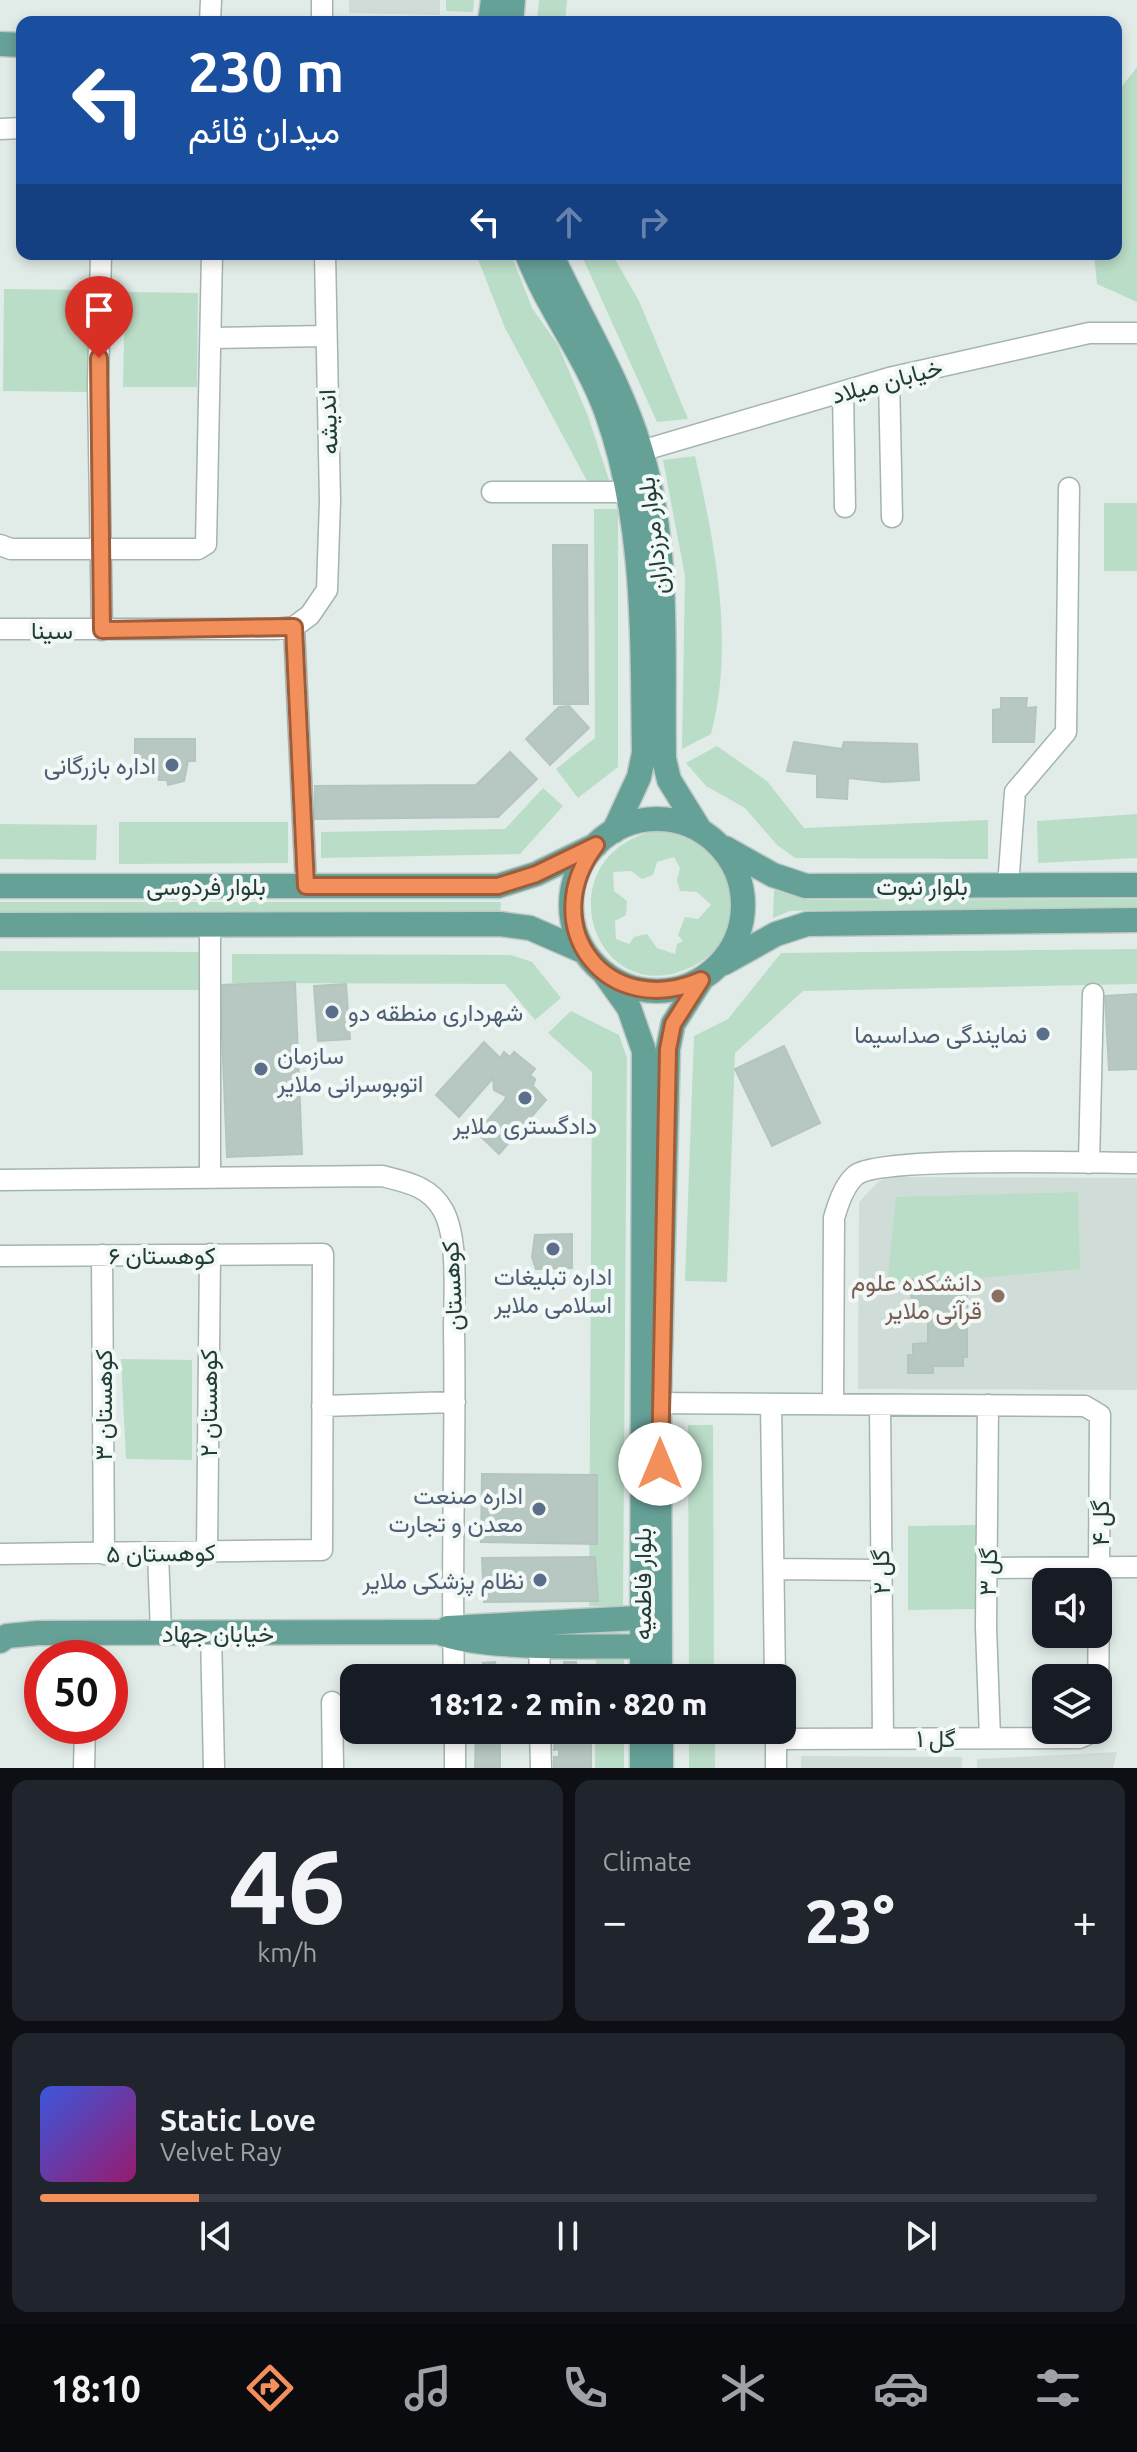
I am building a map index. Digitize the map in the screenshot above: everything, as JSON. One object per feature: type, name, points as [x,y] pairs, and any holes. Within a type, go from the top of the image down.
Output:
[{"type":"main road","name":"بلوار مرزداران","points":[[530,260],[605,408],[630,492],[640,580],[644,753],[639,777],[605,838]]},
{"type":"main road","name":"بلوار مرزداران","points":[[554,260],[624,400],[641,451],[657,536],[664,759],[669,780],[709,837]]},
{"type":"main road","points":[[657,819],[679,822],[709,837],[738,876],[743,914],[739,933],[710,973],[662,991],[641,990],[604,973],[585,952],[575,931],[573,896],[582,863],[605,838],[635,822],[657,819]]},
{"type":"main road","name":"بلوار نبوت","points":[[709,837],[773,875],[806,886],[1137,885]]},
{"type":"main road","name":"بلوار فردوسی","points":[[0,886],[498,886],[536,874],[605,838]]},
{"type":"main road","name":"بلوار نبوت","points":[[710,973],[776,934],[807,924],[1137,920]]},
{"type":"main road","name":"بلوار فردوسی","points":[[0,925],[500,924],[530,928],[585,952]]},
{"type":"main road","name":"بلوار فاطمیه","points":[[604,973],[629,1008],[644,1051],[651,1617],[651,1646],[646,1664]]},
{"type":"main road","name":"بلوار فاطمیه","points":[[650,1403],[668,1049],[673,1024],[710,973]]},
{"type":"main road","name":"خیابان جهاد","points":[[0,1641],[7,1636],[38,1633],[448,1632],[651,1617]]},
{"type":"main road","points":[[0,1630],[38,1633]]},
{"type":"main road","name":"خیابان جهاد","points":[[448,1632],[539,1644],[651,1646]]},
{"type":"main road","name":"بلوار فاطمیه","points":[[651,1646],[656,1664]]},
{"type":"main road","points":[[642,1744],[642,1768]]},
{"type":"main road","points":[[661,1744],[661,1768]]},
{"type":"street","points":[[101,260],[99,549],[102,630]]},
{"type":"street","points":[[6,547],[198,549],[206,544],[212,260]]},
{"type":"street","name":"اندیشه","points":[[294,627],[310,615],[327,590],[330,501],[325,260]]},
{"type":"street","name":"خیابان میلاد","points":[[641,451],[889,378],[1089,333],[1137,333]]},
{"type":"street","points":[[212,338],[326,336]]},
{"type":"street","points":[[889,378],[892,517]]},
{"type":"street","points":[[843,392],[845,507]]},
{"type":"street","points":[[1008,886],[1015,792],[1066,732],[1069,488]]},
{"type":"street","points":[[492,492],[630,492]]},
{"type":"street","points":[[294,627],[306,886]]},
{"type":"street","name":"سینا","points":[[0,629],[294,627]]},
{"type":"street","points":[[210,925],[210,1178]]},
{"type":"street","points":[[1089,1163],[1093,994]]},
{"type":"street","points":[[833,1404],[834,1218],[839,1200],[856,1175],[882,1167],[957,1163],[1137,1163]]},
{"type":"street","name":"کوهستان","points":[[0,1180],[382,1176],[411,1182],[427,1191],[443,1211],[451,1238],[455,1402],[448,1632],[452,1664]]},
{"type":"street","name":"کوهستان ۲","points":[[207,1552],[210,1254]]},
{"type":"street","name":"کوهستان ۶","points":[[0,1256],[323,1254],[322,1406]]},
{"type":"street","name":"کوهستان ۳","points":[[102,1255],[104,1554]]},
{"type":"street","points":[[322,1406],[455,1402]]},
{"type":"street","points":[[650,1403],[988,1405]]},
{"type":"street","points":[[771,1404],[775,1664]]},
{"type":"street","name":"گل ۲","points":[[880,1405],[883,1738]]},
{"type":"street","name":"گل ۴","points":[[988,1405],[1085,1406],[1100,1415],[1098,1664]]},
{"type":"street","name":"گل ۳","points":[[988,1405],[986,1627],[990,1738]]},
{"type":"street","name":"کوهستان ۵","points":[[0,1554],[322,1550],[322,1406]]},
{"type":"street","points":[[158,1553],[161,1633]]},
{"type":"street","points":[[988,1568],[1137,1567]]},
{"type":"street","points":[[774,1569],[881,1570]]},
{"type":"street","points":[[86,1633],[86,1640]]},
{"type":"street","points":[[211,1633],[214,1768]]},
{"type":"street","points":[[539,1644],[540,1664]]},
{"type":"street","points":[[332,1702],[333,1768]]},
{"type":"street","name":"گل ۱","points":[[796,1735],[1032,1738]]},
{"type":"street","points":[[84,1768],[85,1744]]},
{"type":"street","points":[[455,1744],[455,1768]]},
{"type":"street","points":[[540,1744],[541,1768]]},
{"type":"street","points":[[776,1744],[776,1768]]},
{"type":"shaded area","points":[[349,0],[440,0],[440,15],[349,13]]},
{"type":"shaded area","name":"دانشکده علوم قرآنی ملایر","points":[[892,1177],[1137,1178],[1137,1390],[858,1389],[859,1202],[879,1181]]},
{"type":"shaded area","points":[[1117,1752],[1113,1768],[977,1768],[977,1759]]},
{"type":"shaded area","points":[[801,1756],[962,1757],[962,1768],[801,1768]]},
{"type":"green space","points":[[446,0],[474,0],[473,12],[446,11]]},
{"type":"green space","points":[[539,0],[567,0],[566,16],[538,16]]},
{"type":"green space","points":[[1137,67],[1137,302],[1097,284],[1095,260],[1122,260],[1122,86]]},
{"type":"green space","points":[[478,260],[513,260],[532,308],[558,345],[588,416],[612,489],[593,492],[505,328]]},
{"type":"green space","points":[[584,260],[615,260],[639,301],[688,419],[657,422]]},
{"type":"green space","points":[[4,289],[88,290],[87,392],[3,391]]},
{"type":"green space","points":[[125,292],[198,293],[197,387],[123,387]]},
{"type":"green space","points":[[695,456],[720,595],[721,665],[711,734],[682,749],[685,576],[663,460]]},
{"type":"green space","points":[[1104,503],[1137,503],[1137,571],[1104,571]]},
{"type":"green space","points":[[594,509],[618,509],[618,767],[578,798],[556,769],[595,738]]},
{"type":"green space","points":[[717,746],[767,781],[804,828],[988,820],[988,859],[795,858],[777,845],[745,808],[706,786],[686,763]]},
{"type":"green space","points":[[543,788],[563,806],[520,854],[321,858],[321,832],[505,829]]},
{"type":"green space","points":[[1137,814],[1137,858],[1038,863],[1037,821]]},
{"type":"green space","points":[[119,822],[288,822],[288,863],[119,864]]},
{"type":"green space","points":[[0,824],[97,825],[96,860],[0,859]]},
{"type":"green space","points":[[654,831],[674,834],[692,841],[721,866],[733,900],[731,920],[722,940],[704,960],[679,972],[648,975],[622,966],[604,947],[593,922],[591,895],[600,868],[621,846]],"holes":[[[674,857],[680,868],[677,880],[680,891],[697,892],[711,905],[698,919],[685,917],[678,935],[683,941],[677,944],[675,954],[657,948],[647,934],[634,937],[629,944],[616,939],[615,921],[626,915],[627,901],[614,891],[613,872],[631,871],[642,879],[653,875],[657,862]]]},
{"type":"green space","points":[[774,890],[809,900],[1137,899],[1137,909],[826,910],[790,911],[773,918]]},
{"type":"green space","points":[[0,902],[501,902],[500,914],[0,915]]},
{"type":"green space","points":[[1137,949],[1137,984],[803,991],[735,1053],[727,1282],[685,1281],[694,1036],[728,1019],[781,953]]},
{"type":"green space","points":[[0,951],[204,952],[203,990],[0,990]]},
{"type":"green space","points":[[232,954],[511,955],[532,962],[561,998],[535,1020],[505,984],[232,983]]},
{"type":"green space","points":[[571,1011],[619,1035],[627,1058],[623,1607],[589,1606],[592,1072],[548,1033]]},
{"type":"green space","points":[[1078,1192],[1080,1269],[887,1286],[896,1197]]},
{"type":"green space","points":[[121,1359],[192,1360],[192,1460],[126,1459]]},
{"type":"green space","points":[[688,1425],[713,1425],[714,1664],[689,1664]]},
{"type":"green space","points":[[977,1525],[978,1609],[908,1610],[908,1526]]},
{"type":"green space","points":[[596,1658],[624,1658],[624,1664],[596,1664]]},
{"type":"green space","points":[[595,1744],[624,1744],[624,1768],[595,1768]]},
{"type":"green space","points":[[689,1744],[715,1744],[715,1768],[689,1768]]},
{"type":"building","points":[[553,545],[587,545],[588,704],[554,704]]},
{"type":"building","points":[[1001,698],[1027,698],[1026,708],[1036,707],[1034,742],[993,742],[993,710],[1001,709]]},
{"type":"building","points":[[569,706],[589,728],[550,765],[526,739],[559,707]]},
{"type":"building","name":"اداره بازرگانی","points":[[135,739],[195,739],[195,761],[188,761],[184,781],[168,785],[167,780],[159,780],[156,761],[135,761]]},
{"type":"building","points":[[794,742],[842,749],[844,742],[917,744],[919,780],[884,782],[848,778],[847,799],[817,797],[817,774],[787,771]]},
{"type":"building","points":[[510,752],[537,779],[498,817],[315,819],[315,786],[476,785]]},
{"type":"building","name":"سازمان اتوبوسرانی ملایر","points":[[295,982],[302,1154],[227,1157],[220,985]]},
{"type":"building","name":"شهرداری منطقه دو","points":[[346,984],[350,1039],[318,1041],[314,986]]},
{"type":"building","points":[[1137,994],[1137,1069],[1109,1070],[1105,996]]},
{"type":"building","name":"دادگستری ملایر","points":[[484,1042],[500,1058],[504,1052],[510,1057],[514,1052],[535,1069],[530,1075],[535,1079],[533,1086],[546,1100],[499,1154],[477,1133],[505,1100],[506,1096],[494,1090],[493,1078],[459,1117],[436,1095]]},
{"type":"building","points":[[784,1046],[820,1123],[772,1146],[735,1069]]},
{"type":"building","name":"اداره تبلیغات اسلامی ملایر","points":[[572,1234],[572,1268],[536,1269],[532,1257],[535,1235]]},
{"type":"building","points":[[962,1279],[962,1286],[967,1286],[967,1357],[963,1357],[963,1366],[933,1366],[933,1373],[908,1373],[908,1355],[913,1355],[913,1344],[928,1343],[928,1307],[913,1307],[909,1280]]},
{"type":"building","name":"اداره صنعت معدن و تجارت","points":[[482,1474],[597,1475],[597,1544],[481,1542]]},
{"type":"building","name":"نظام پزشکی ملایر","points":[[595,1557],[598,1601],[484,1602],[482,1558]]},
{"type":"building","points":[[476,1744],[500,1744],[500,1768],[475,1768]]},
{"type":"building","points":[[555,1744],[591,1744],[591,1768],[554,1768],[554,1757],[559,1757],[559,1749],[554,1750]]},
{"type":"place","name":"اداره بازرگانی","points":[[172,765]]},
{"type":"place","name":"شهرداری منطقه دو","points":[[332,1012]]},
{"type":"place","name":"نمایندگی صداسیما","points":[[1043,1034]]},
{"type":"place","name":"سازمان اتوبوسرانی ملایر","points":[[261,1069]]},
{"type":"place","name":"دادگستری ملایر","points":[[525,1098]]},
{"type":"place","name":"اداره تبلیغات اسلامی ملایر","points":[[553,1249]]},
{"type":"place","name":"دانشکده علوم قرآنی ملایر","points":[[998,1296]]},
{"type":"place","name":"اداره صنعت معدن و تجارت","points":[[539,1509]]},
{"type":"place","name":"نظام پزشکی ملایر","points":[[540,1580]]},
{"type":"route","points":[[99,358],[102,630],[294,627],[306,886],[498,886],[536,874],[596,845],[582,863],[574,885],[571,908],[575,931],[585,952],[604,973],[622,984],[641,990],[682,988],[701,980],[673,1024],[668,1049],[660,1464]]}]
